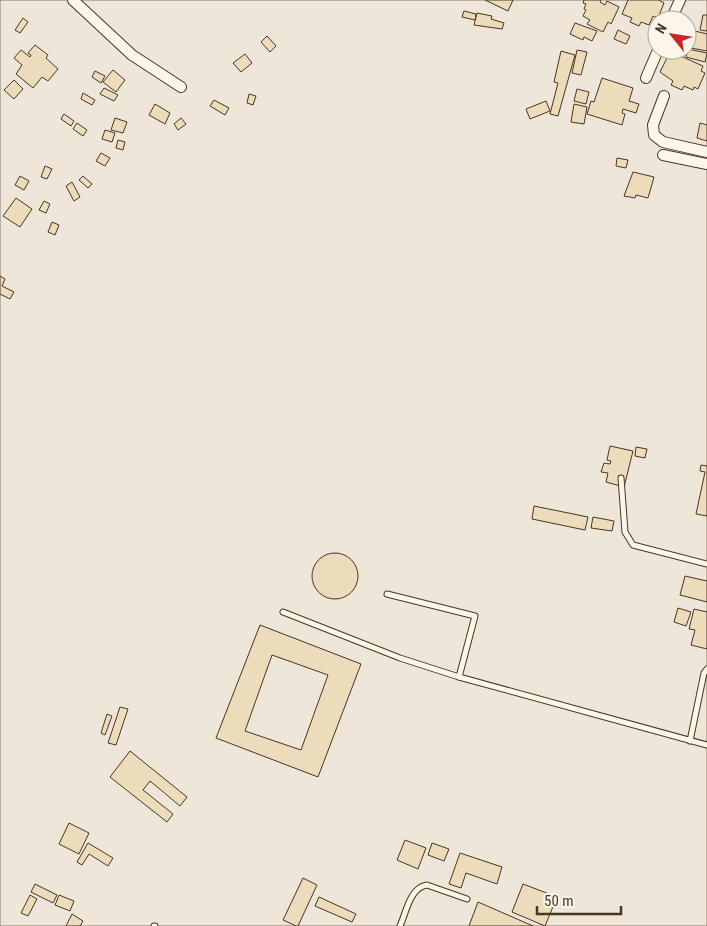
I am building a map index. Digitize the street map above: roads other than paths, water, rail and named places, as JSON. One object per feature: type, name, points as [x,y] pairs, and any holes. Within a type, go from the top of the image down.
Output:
[{"type":"street","points":[[73,0],[132,55],[181,87]]},
{"type":"street","points":[[646,78],[654,60]]},
{"type":"street","points":[[664,96],[653,125],[654,135],[663,142],[707,152]]},
{"type":"street","points":[[663,155],[707,164]]},
{"type":"lane","points":[[621,478],[625,532],[633,545],[707,564]]},
{"type":"lane","points":[[387,594],[475,616],[459,678]]},
{"type":"lane","points":[[283,612],[400,658],[459,678],[707,746]]},
{"type":"lane","points":[[690,741],[704,673],[707,668]]},
{"type":"lane","points":[[400,926],[415,891],[421,886],[467,899]]}]
